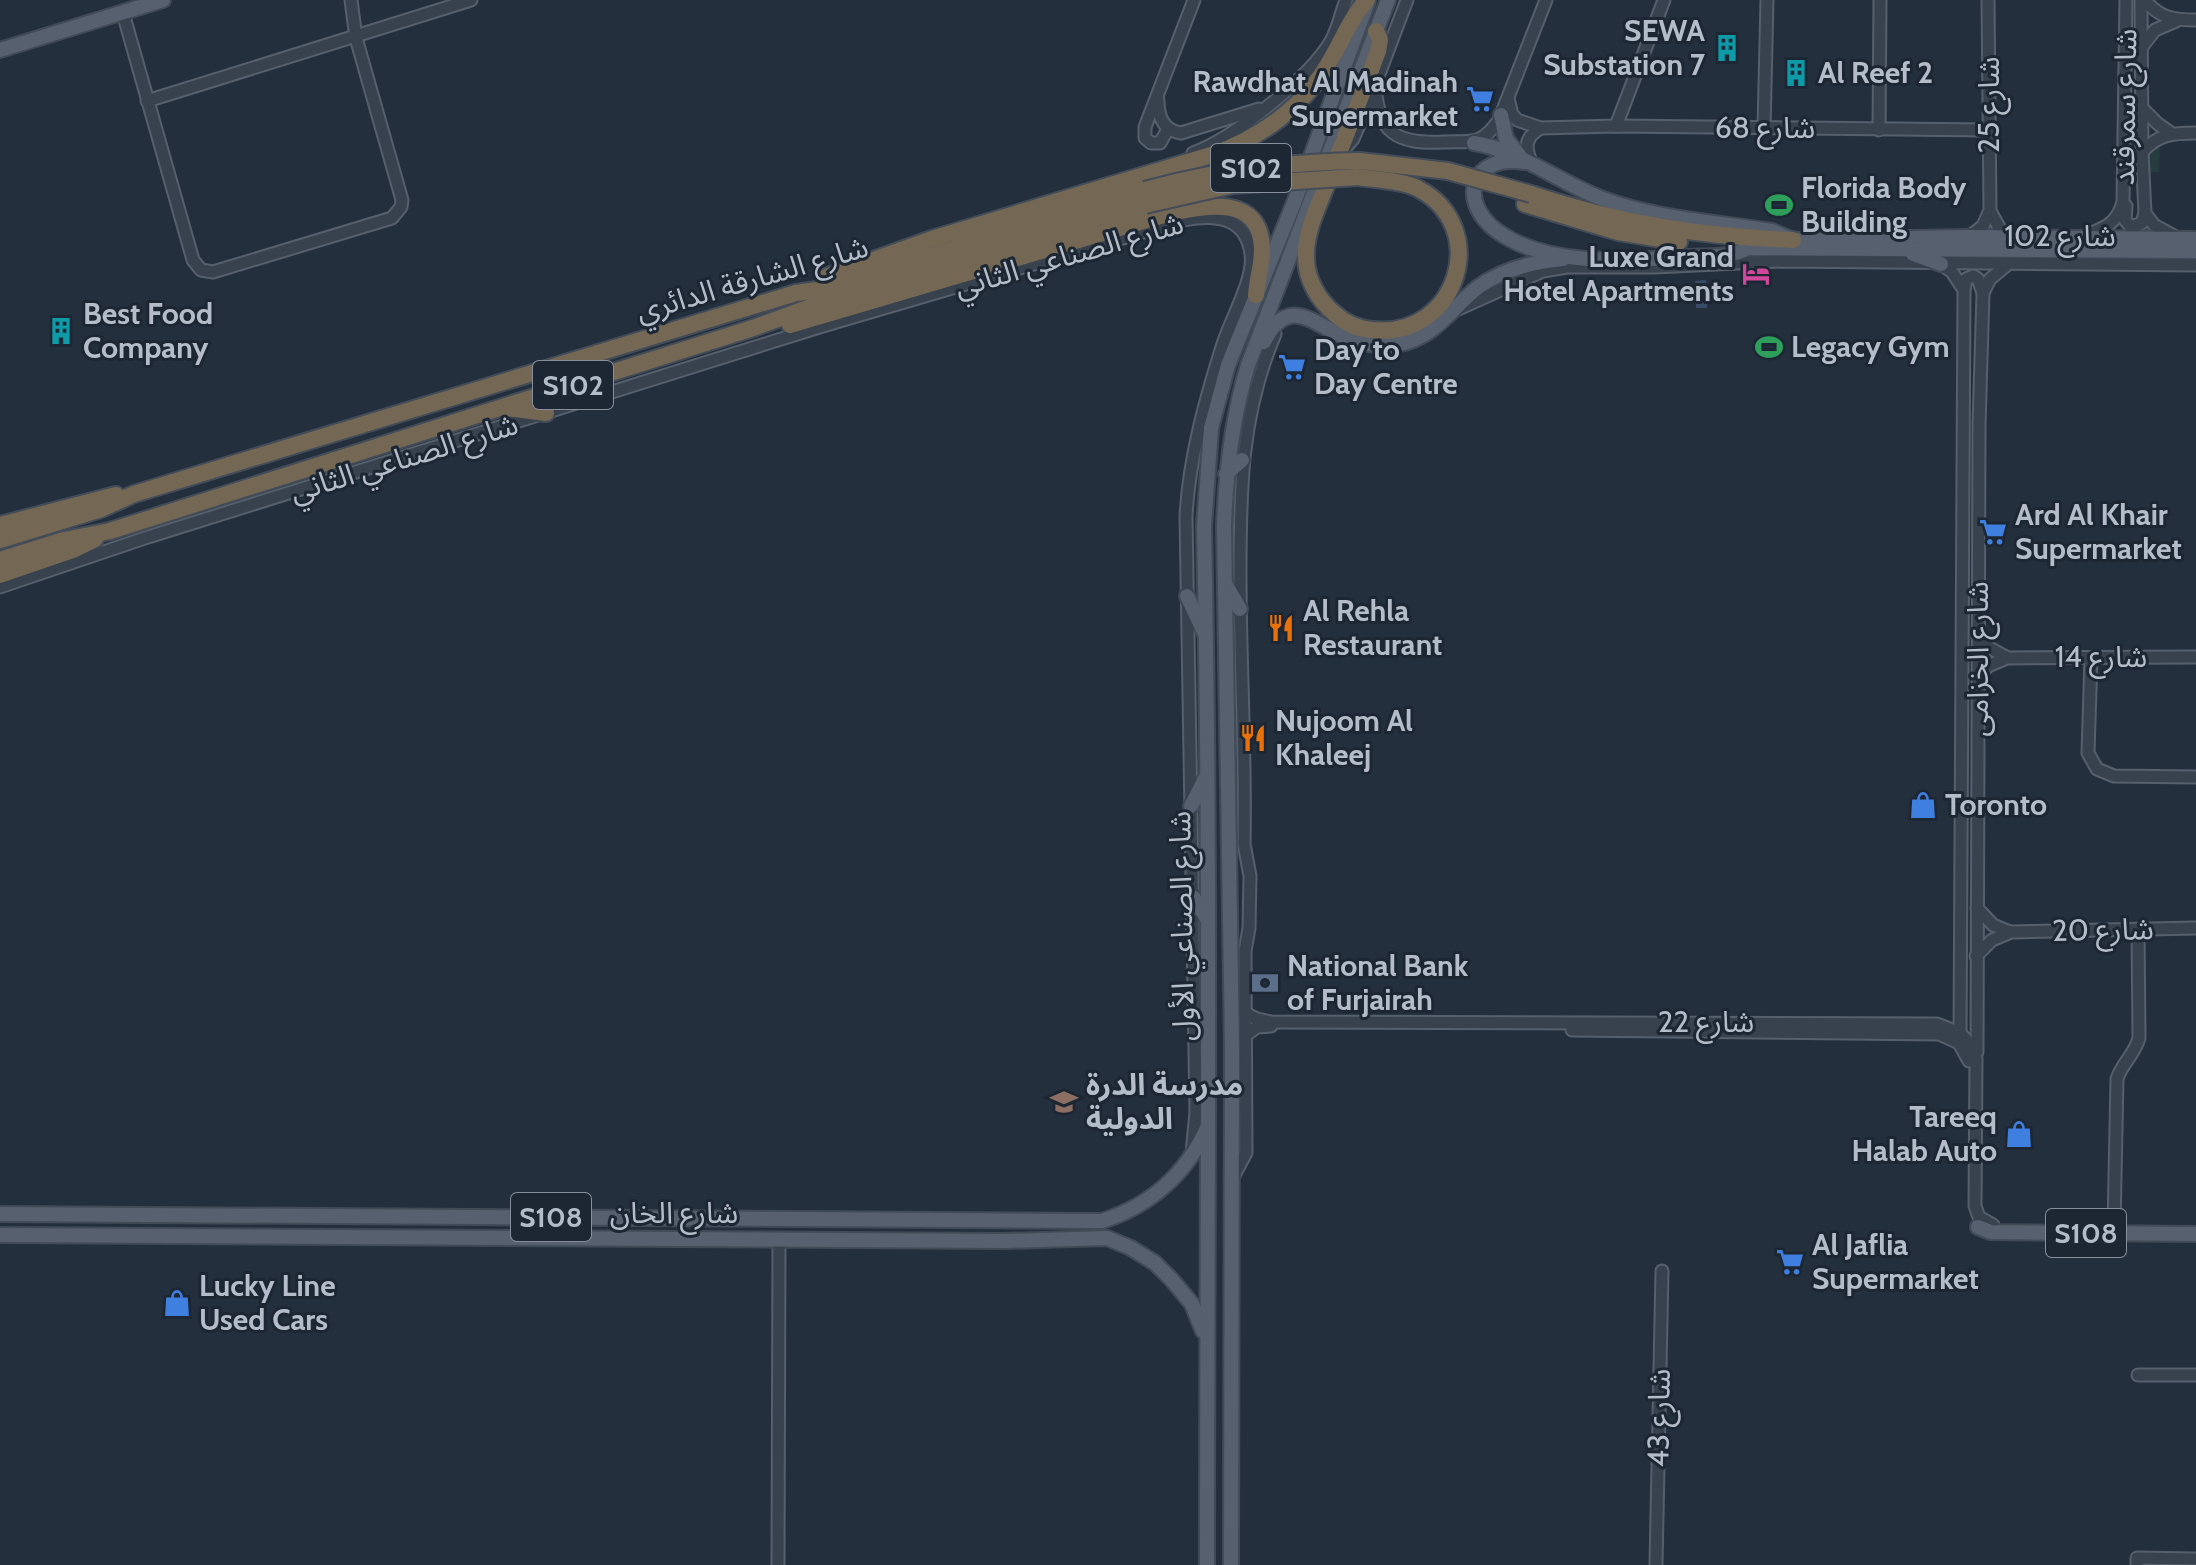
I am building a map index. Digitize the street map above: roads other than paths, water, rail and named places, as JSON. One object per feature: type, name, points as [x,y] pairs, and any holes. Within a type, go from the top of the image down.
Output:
[{"type":"highway","points":[[796,293],[820,280],[932,239],[1232,148],[1288,112],[1321,76],[1351,22],[1368,0]]},
{"type":"highway","points":[[1359,169],[1419,189],[1439,205],[1452,224],[1459,244],[1455,281],[1437,309],[1412,326],[1383,331],[1348,324],[1323,303],[1308,273],[1307,241],[1380,46],[1376,31]]},
{"type":"highway","name":"شارع الشارقة الدائري","points":[[0,540],[101,509],[134,494],[796,293],[824,289],[1145,198],[1359,169],[1387,174],[1446,176],[1480,189],[1528,199]]},
{"type":"highway","name":"شارع الشارقة الدائري","points":[[0,560],[64,540],[110,531],[753,328],[1145,198]]},
{"type":"highway","name":"شارع 102","points":[[1528,199],[1661,229],[1722,237],[1793,240]]},
{"type":"highway","name":"شارع 102","points":[[1528,199],[1573,220],[1639,236],[1748,248]]},
{"type":"highway","points":[[753,328],[790,325],[1167,214],[1215,205],[1237,210],[1259,232],[1262,251],[1256,295]]},
{"type":"highway","points":[[502,407],[546,413]]},
{"type":"highway","points":[[0,525],[101,497],[134,494]]},
{"type":"highway","points":[[0,575],[73,550],[110,531]]},
{"type":"main road","points":[[0,50],[163,0]]},
{"type":"main road","name":"شارع الصناعي الأول","points":[[1207,1565],[1210,1018],[1204,526],[1209,451],[1218,398],[1368,0]]},
{"type":"main road","points":[[1248,365],[1388,0]]},
{"type":"main road","points":[[1501,115],[1506,139],[1528,164]]},
{"type":"main road","points":[[1474,143],[1503,150],[1585,192],[1630,208],[1772,231],[1793,240]]},
{"type":"main road","points":[[1528,164],[1502,160],[1494,163],[1480,174],[1473,189],[1478,211],[1495,229],[1517,242],[1541,250],[1583,257],[1658,259],[1727,255],[1748,248]]},
{"type":"main road","name":"شارع 102","points":[[1793,240],[1969,237],[2196,239]]},
{"type":"main road","name":"شارع 102","points":[[1748,248],[2196,251]]},
{"type":"main road","points":[[1901,250],[1941,264]]},
{"type":"main road","points":[[1248,365],[1256,357],[1270,330],[1280,320],[1290,316],[1306,316],[1343,337],[1383,345],[1399,344],[1426,334],[1478,288],[1500,275],[1533,263],[1583,257]]},
{"type":"main road","name":"شارع الصناعي الأول","points":[[1231,1565],[1232,1047],[1224,582],[1226,474],[1233,423],[1248,365]]},
{"type":"main road","points":[[1204,413],[1218,398]]},
{"type":"main road","points":[[1226,474],[1242,460]]},
{"type":"main road","points":[[1224,582],[1240,609]]},
{"type":"main road","points":[[1187,596],[1206,636]]},
{"type":"main road","points":[[1191,806],[1207,775]]},
{"type":"main road","points":[[1193,897],[1207,918]]},
{"type":"main road","points":[[1232,1047],[1246,1035]]},
{"type":"main road","points":[[1191,1157],[1209,1124]]},
{"type":"main road","name":"شارع الخان","points":[[0,1214],[1102,1221],[1149,1199],[1191,1157]]},
{"type":"main road","name":"S108","points":[[1986,1226],[2196,1226]]},
{"type":"main road","name":"S108","points":[[1986,1226],[1991,1232],[2196,1234]]},
{"type":"main road","name":"شارع الخان","points":[[0,1235],[779,1240],[1107,1238],[1147,1257],[1172,1280],[1197,1312],[1207,1343]]},
{"type":"street","points":[[119,14],[192,254],[204,265],[219,271],[385,220],[394,207],[400,193],[356,38],[351,0]]},
{"type":"street","points":[[147,101],[471,0]]},
{"type":"street","points":[[1168,129],[1160,143],[1151,143],[1145,138],[1145,127],[1194,0]]},
{"type":"street","points":[[1154,171],[1172,160],[1223,140],[1265,108],[1321,55],[1333,38],[1346,0]]},
{"type":"street","points":[[1340,151],[1353,139],[1407,0]]},
{"type":"street","points":[[1375,82],[1378,109],[1389,129],[1398,137],[1413,143],[1474,143],[1488,134],[1501,115],[1546,0]]},
{"type":"street","points":[[1616,126],[1664,0]]},
{"type":"street","points":[[1764,128],[1767,0]]},
{"type":"street","points":[[1879,130],[1880,0]]},
{"type":"street","name":"شارع 25","points":[[1988,0],[1990,210]]},
{"type":"street","name":"شارع سمرقند","points":[[2079,238],[2111,225],[2119,214],[2125,190],[2126,0]]},
{"type":"street","points":[[2143,0],[2156,12],[2176,20],[2196,20]]},
{"type":"street","name":"شارع سمرقند","points":[[2143,0],[2141,107],[2145,213],[2159,228],[2180,239]]},
{"type":"street","points":[[2141,48],[2155,30],[2176,20]]},
{"type":"street","points":[[1158,96],[1160,117],[1168,129],[1188,132],[1265,108]]},
{"type":"street","points":[[1508,98],[1517,120],[1541,128]]},
{"type":"street","points":[[2141,107],[2171,133]]},
{"type":"street","points":[[1528,164],[1526,142],[1533,132],[1541,128]]},
{"type":"street","name":"شارع 68","points":[[1541,128],[1989,130]]},
{"type":"street","points":[[2142,152],[2157,139],[2171,133],[2196,133]]},
{"type":"street","points":[[2125,190],[2126,223],[2131,227],[2139,225],[2145,213]]},
{"type":"street","points":[[1969,237],[1983,226],[1990,210]]},
{"type":"street","points":[[1990,210],[2000,229],[2012,237]]},
{"type":"street","name":"شارع الصناعي الثاني","points":[[0,587],[148,537],[826,325],[1155,228],[1211,215],[1228,221],[1240,231],[1252,258],[1222,346],[1187,493],[1196,1112],[1191,1157]]},
{"type":"street","name":"شارع 102","points":[[1453,312],[1554,268],[1781,261],[2196,265]]},
{"type":"street","points":[[1941,264],[1952,272],[1964,290]]},
{"type":"street","points":[[1983,293],[1990,279],[2008,264]]},
{"type":"street","points":[[1964,290],[1966,279],[1975,276],[1983,293]]},
{"type":"street","name":"شارع الخزامى","points":[[1960,1038],[1964,290]]},
{"type":"street","name":"شارع الخزامى","points":[[1977,1065],[1979,475],[1983,293]]},
{"type":"street","points":[[1232,1179],[1246,1153],[1245,951],[1249,928],[1250,876],[1244,844],[1240,609],[1242,460],[1256,386],[1280,320]]},
{"type":"street","points":[[1964,421],[1970,420],[1974,424],[1975,467],[1979,475]]},
{"type":"street","points":[[1978,637],[2007,658]]},
{"type":"street","name":"شارع 14","points":[[2007,658],[2196,657]]},
{"type":"street","points":[[1979,676],[1988,666],[2007,658]]},
{"type":"street","points":[[2091,658],[2088,753],[2097,769],[2114,776],[2196,777]]},
{"type":"street","name":"شارع 20","points":[[1977,908],[1993,925],[2011,932]]},
{"type":"street","name":"شارع 20","points":[[1976,956],[1992,940],[2011,932],[2196,928]]},
{"type":"street","points":[[2114,1226],[2117,1079],[2139,1038],[2138,930]]},
{"type":"street","name":"شارع 22","points":[[1245,1013],[1271,1022],[1937,1024],[1960,1038]]},
{"type":"street","name":"شارع 22","points":[[1246,1035],[1253,1029],[1266,1026],[1923,1033],[1960,1038]]},
{"type":"street","points":[[1960,1038],[1972,1046],[1977,1065],[1975,1210],[1986,1226]]},
{"type":"street","points":[[1960,1038],[1970,1064],[1972,1215],[1986,1226]]},
{"type":"street","points":[[778,1565],[779,1240]]},
{"type":"street","name":"شارع 43","points":[[1656,1565],[1662,1271]]},
{"type":"street","points":[[2138,1375],[2196,1375]]},
{"type":"street","points":[[2137,1562],[2196,1559]]},
{"type":"water","points":[[1706,280],[1707,308],[1696,308],[1695,281]]},
{"type":"place","name":"SEWA Substation 7","points":[[1727,48]]},
{"type":"place","name":"Al Reef 2","points":[[1796,73]]},
{"type":"place","name":"Rawdhat Al Madinah Supermarket","points":[[1480,99]]},
{"type":"place","name":"Florida Body Building","points":[[1779,205]]},
{"type":"place","name":"Luxe Grand Hotel Apartments","points":[[1756,274]]},
{"type":"place","name":"Best Food Company","points":[[61,331]]},
{"type":"place","name":"Legacy Gym","points":[[1769,347]]},
{"type":"place","name":"Day to Day Centre","points":[[1292,367]]},
{"type":"place","name":"Ard Al Khair Supermarket","points":[[1993,532]]},
{"type":"place","name":"Al Rehla Restaurant","points":[[1281,628]]},
{"type":"place","name":"Nujoom Al Khaleej","points":[[1253,738]]},
{"type":"place","name":"Toronto","points":[[1923,805]]},
{"type":"place","name":"National Bank of Furjairah","points":[[1265,983]]},
{"type":"place","name":"مدرسة الدرة الدولية","points":[[1064,1102]]},
{"type":"place","name":"Tareeq Halab Auto","points":[[2019,1134]]},
{"type":"place","name":"Al Jaflia Supermarket","points":[[1790,1262]]},
{"type":"place","name":"Lucky Line Used Cars","points":[[177,1303]]}]
